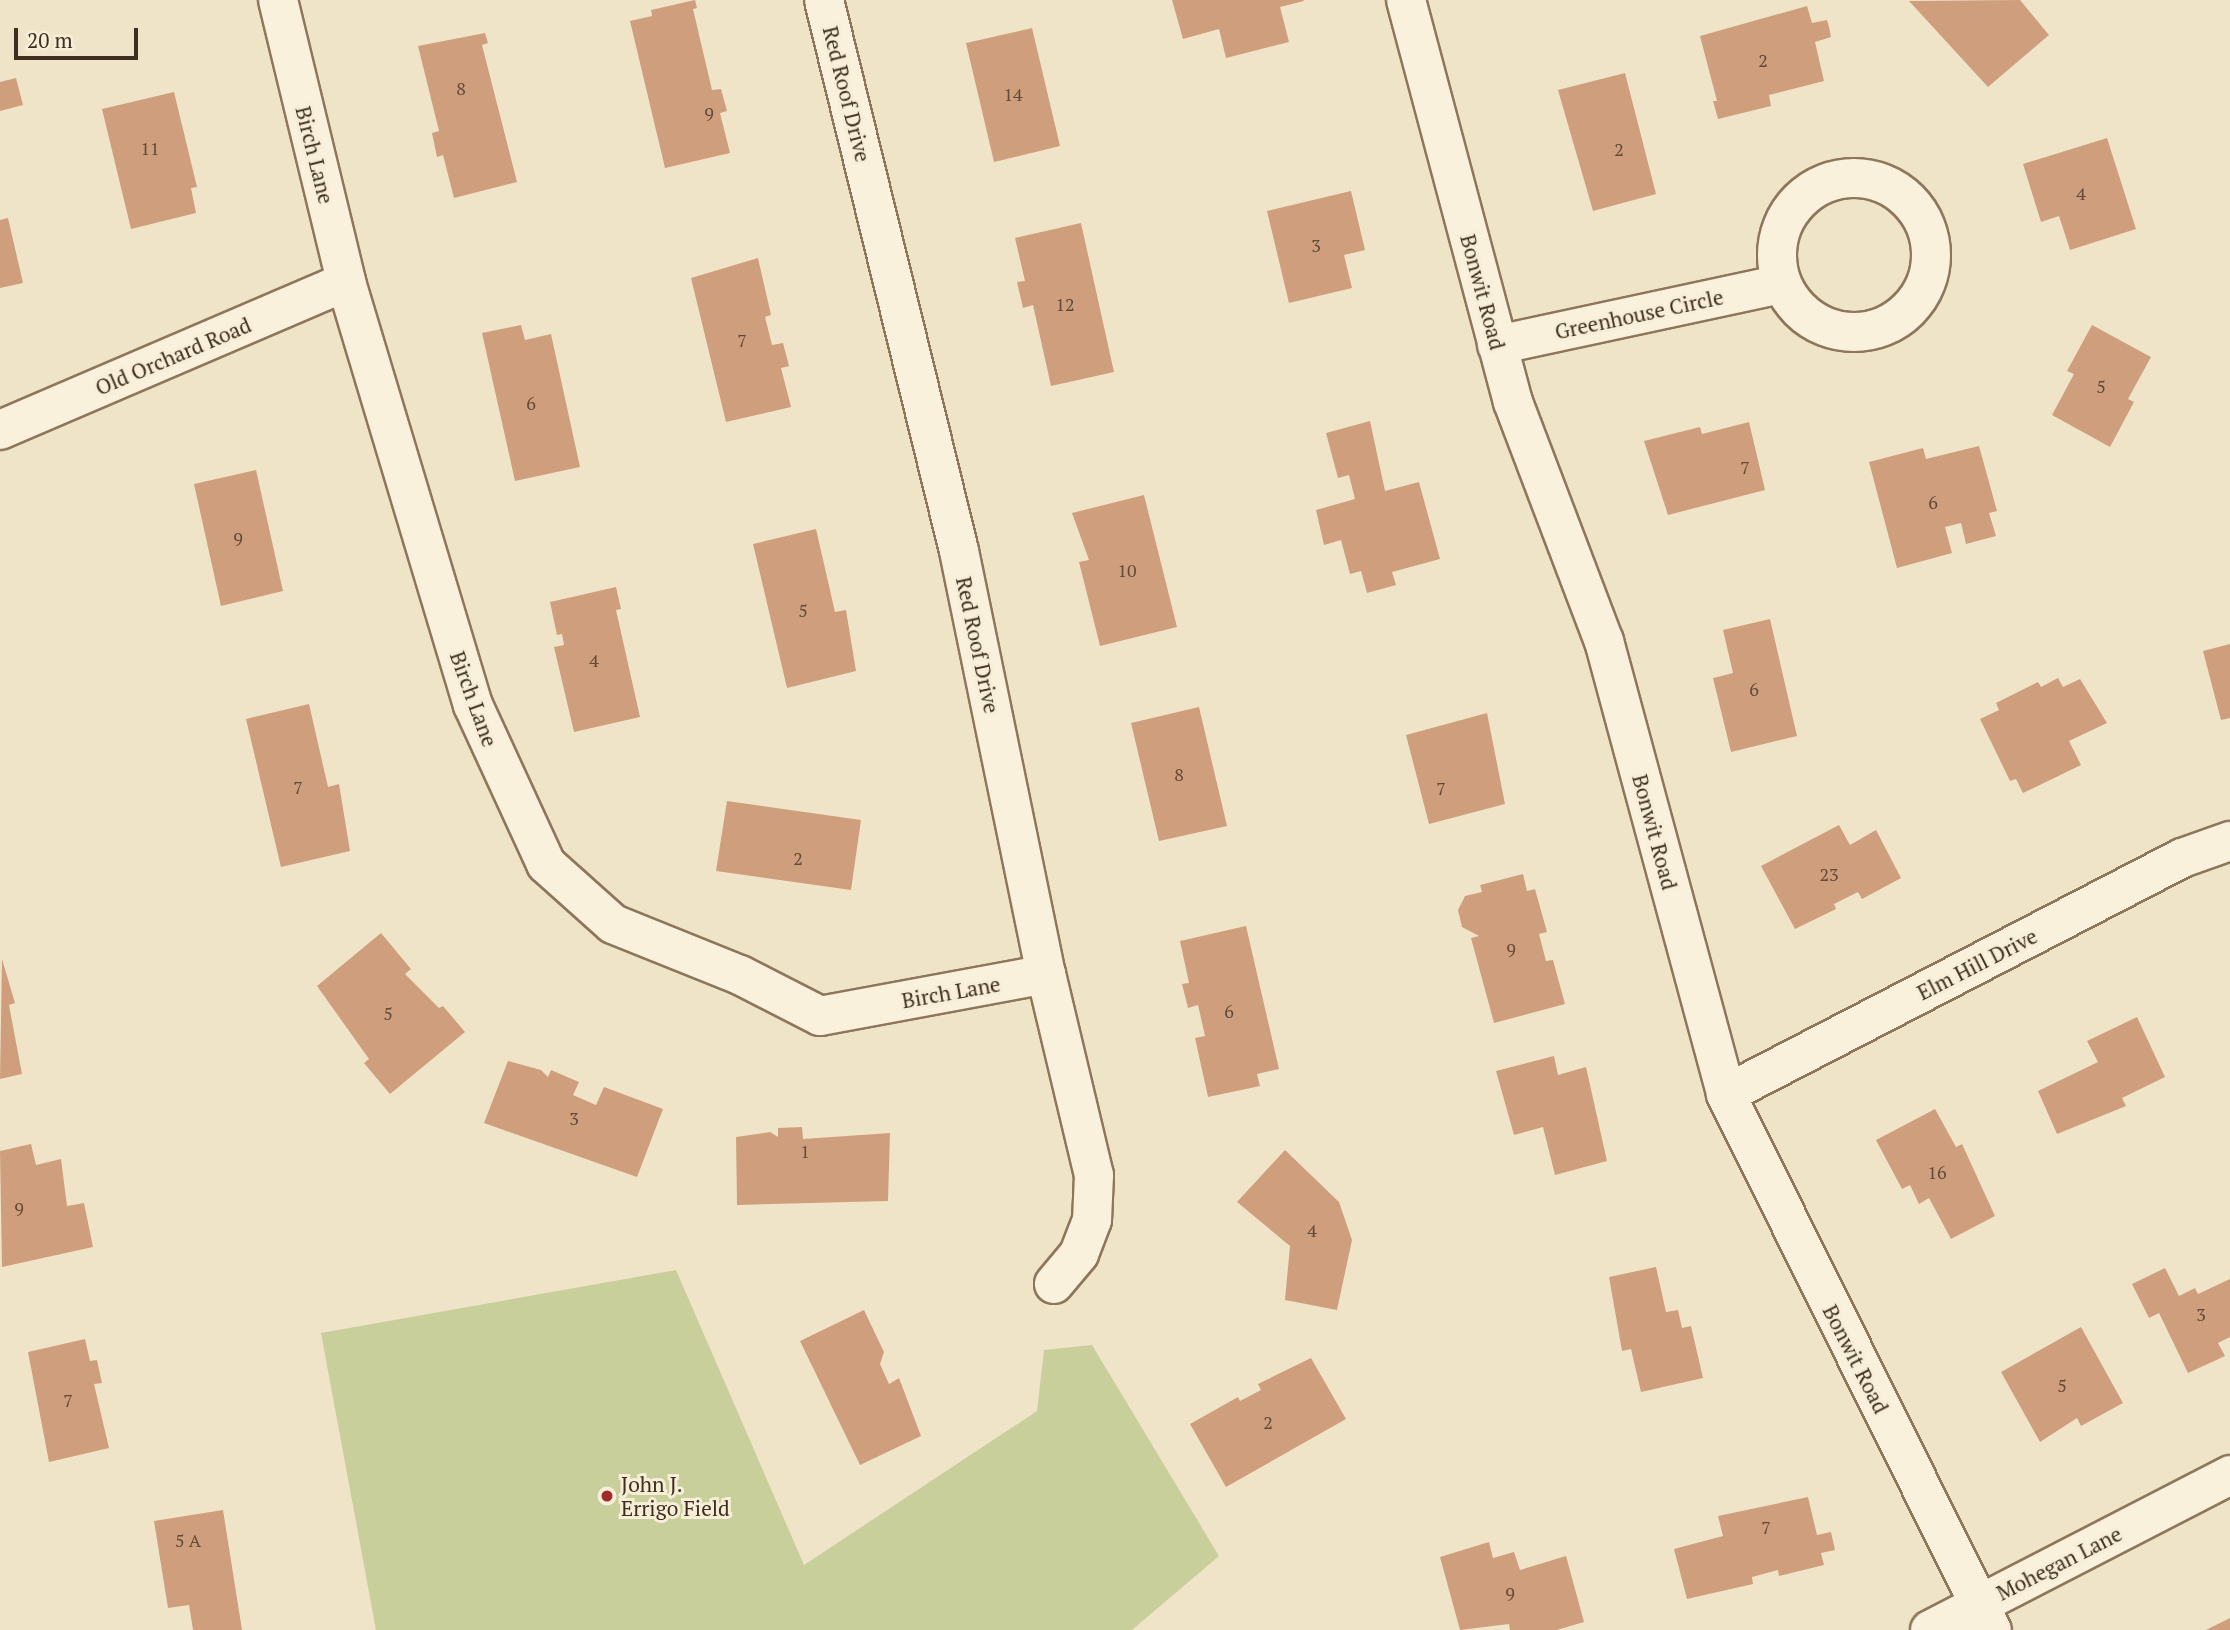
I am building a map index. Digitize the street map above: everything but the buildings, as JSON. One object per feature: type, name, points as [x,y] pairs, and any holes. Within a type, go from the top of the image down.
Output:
[{"type":"street","name":"Birch Lane","points":[[278,0],[346,282],[473,705],[546,864],[613,924],[740,975],[820,1016],[1046,974]]},
{"type":"street","name":"Red Roof Drive","points":[[824,0],[959,551],[1046,974],[1094,1175],[1092,1220],[1079,1254],[1054,1284]]},
{"type":"street","name":"Bonwit Road","points":[[1406,0],[1513,402],[1604,641],[1726,1094],[1985,1617]]},
{"type":"street","points":[[1853,178],[1878,181],[1900,192],[1917,210],[1929,234],[1932,260],[1926,286],[1912,308],[1891,324],[1866,333],[1840,332],[1816,323],[1796,306],[1782,284],[1777,259],[1779,234],[1790,212],[1807,194],[1829,182],[1853,178]]},
{"type":"street","name":"Old Orchard Road","points":[[0,430],[346,282]]},
{"type":"street","name":"Greenhouse Circle","points":[[1497,345],[1782,284]]},
{"type":"street","name":"Elm Hill Drive","points":[[1726,1094],[2182,858],[2230,841]]},
{"type":"street","name":"Mohegan Lane","points":[[1930,1630],[1985,1617],[2188,1496],[2230,1475]]},
{"type":"green space","points":[[676,1270],[804,1565],[1037,1411],[1044,1350],[1092,1345],[1219,1556],[1132,1630],[376,1630],[321,1333]]},
{"type":"place","name":"John J. Errigo Field","points":[[607,1496]]}]
